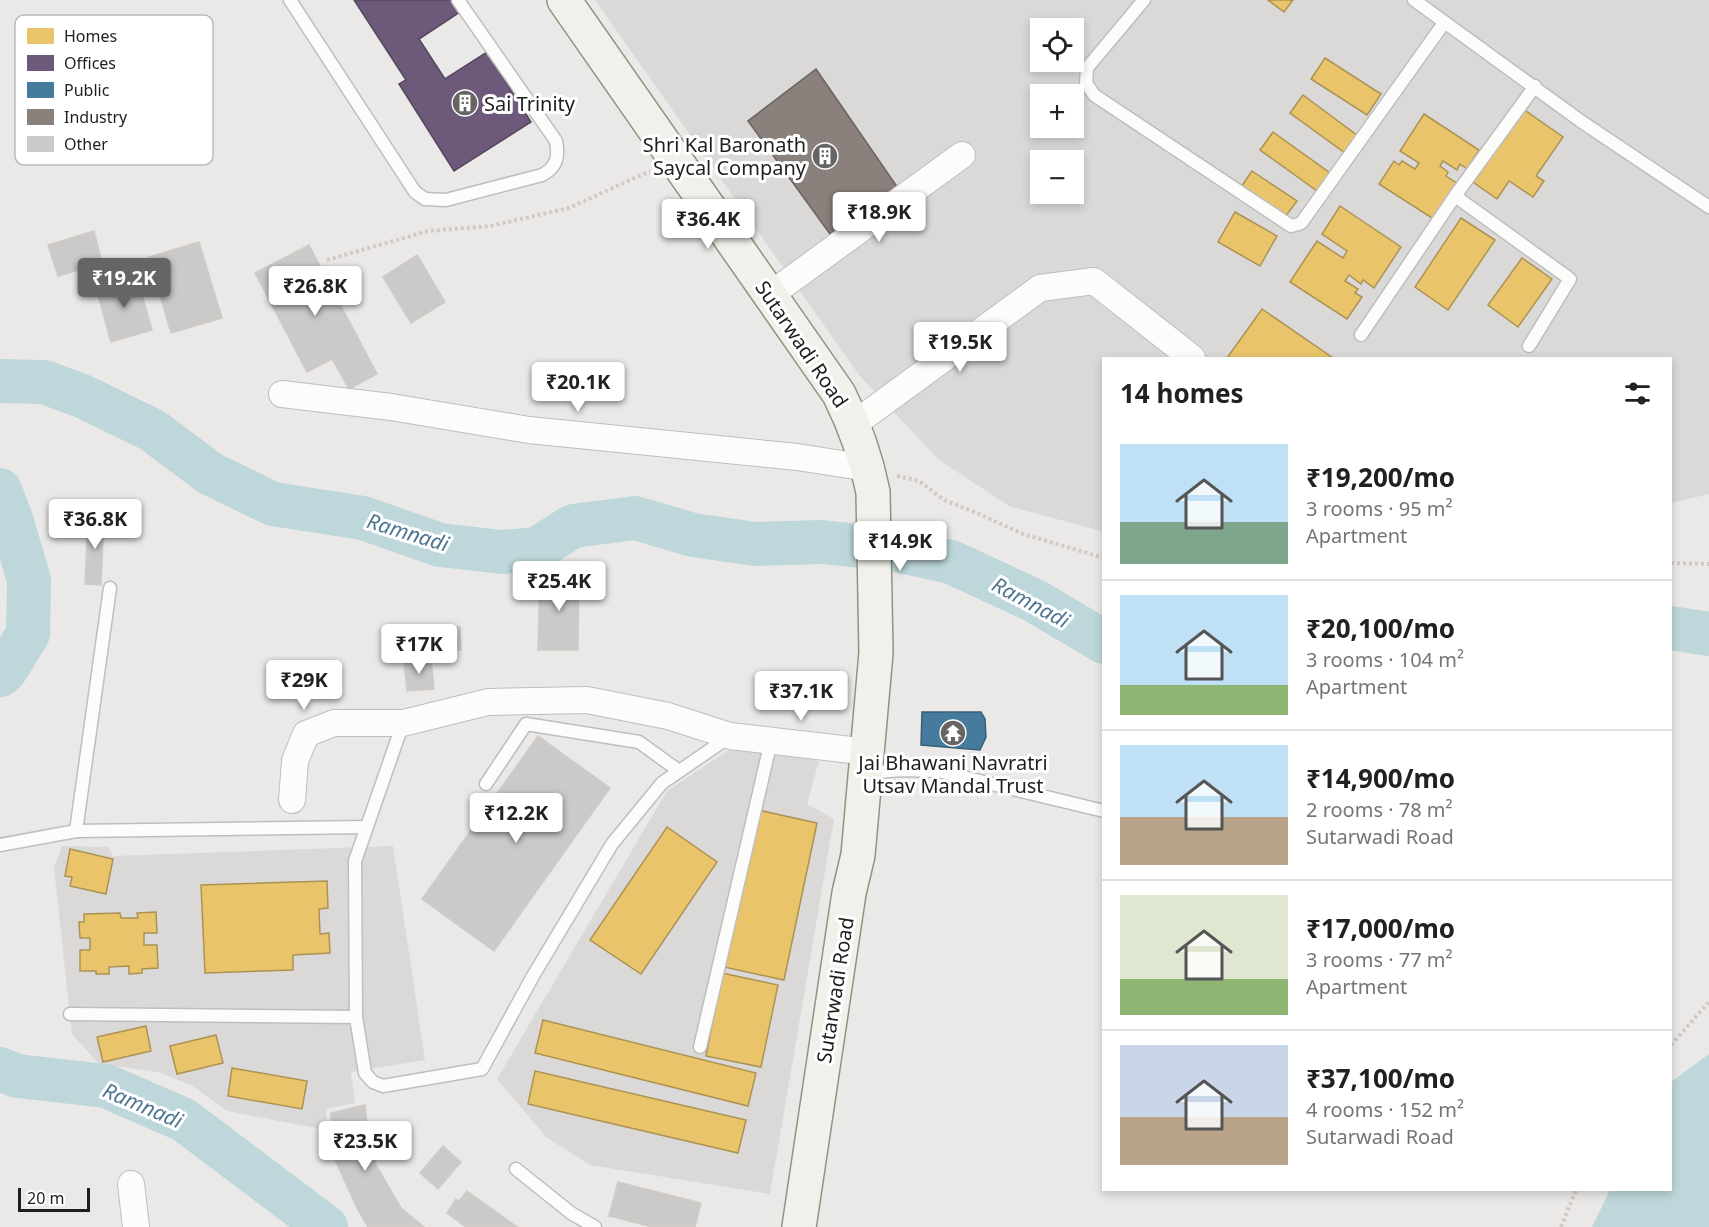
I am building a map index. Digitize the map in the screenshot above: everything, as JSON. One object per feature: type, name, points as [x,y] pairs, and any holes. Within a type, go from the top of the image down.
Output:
[{"type":"street","name":"Sutarwadi Road","points":[[564,0],[839,394],[854,424],[870,480],[876,653],[867,763],[858,855],[849,893],[799,1227]]},
{"type":"street","points":[[771,295],[962,155]]},
{"type":"street","points":[[854,424],[1040,288],[1094,281],[1191,357]]},
{"type":"street","points":[[282,394],[391,407],[529,430],[797,456],[870,480]]},
{"type":"street","points":[[292,801],[294,761],[306,734],[334,723],[403,723],[488,702],[587,700],[668,716],[730,736],[771,741],[867,763]]},
{"type":"street","points":[[131,1184],[136,1227]]},
{"type":"lane","points":[[290,0],[415,192],[425,199],[447,200],[542,175],[557,162],[558,152],[556,141],[458,0]]},
{"type":"lane","points":[[1144,0],[1087,68],[1086,83],[1089,90],[1291,226],[1302,222],[1444,23]]},
{"type":"lane","points":[[1414,0],[1582,122],[1709,207]]},
{"type":"lane","points":[[1361,334],[1455,196],[1534,86]]},
{"type":"lane","points":[[1455,196],[1570,279],[1529,346]]},
{"type":"lane","points":[[76,831],[110,588]]},
{"type":"lane","points":[[403,723],[355,861],[356,1017],[365,1072],[373,1082],[383,1086],[482,1069],[533,976],[612,844],[662,783],[730,736]]},
{"type":"lane","points":[[486,784],[526,724],[639,742],[679,771]]},
{"type":"lane","points":[[700,1047],[771,741]]},
{"type":"lane","points":[[867,763],[901,770],[938,771],[1102,811]]},
{"type":"lane","points":[[0,845],[76,831],[367,827]]},
{"type":"lane","points":[[70,1014],[356,1017]]},
{"type":"lane","points":[[516,1169],[571,1213],[595,1227]]},
{"type":"path","points":[[327,260],[428,231],[490,226],[569,208],[676,159]]},
{"type":"path","points":[[870,480],[919,481],[944,500],[1023,534],[1102,557]]},
{"type":"path","points":[[1672,563],[1709,564]]},
{"type":"path","points":[[1672,1044],[1709,1002]]},
{"type":"path","points":[[1561,1227],[1576,1191]]},
{"type":"shaded area","points":[[595,0],[1709,0],[1709,494],[1672,503],[1672,357],[1102,357],[1102,531],[1009,506],[939,460],[859,375]]},
{"type":"shaded area","points":[[732,748],[819,761],[807,804],[834,819],[770,1194],[590,1165],[546,1137],[497,1079],[667,791]]},
{"type":"shaded area","points":[[62,846],[108,847],[113,856],[393,846],[425,1060],[351,1072],[355,1103],[326,1109],[327,1130],[227,1111],[191,1085],[158,1072],[99,1064],[72,1034],[54,868]]},
{"type":"water","points":[[1709,1054],[1709,1227],[1592,1227],[1610,1191],[1672,1191],[1672,1081]]},
{"type":"building: Homes","points":[[1268,0],[1293,0],[1284,12]]},
{"type":"building: Homes","points":[[1325,58],[1381,94],[1367,115],[1311,79]]},
{"type":"building: Homes","points":[[1303,95],[1358,136],[1345,153],[1290,113]]},
{"type":"building: Homes","points":[[1523,109],[1563,137],[1536,176],[1544,181],[1533,197],[1509,181],[1497,199],[1473,182]]},
{"type":"building: Homes","points":[[1424,114],[1479,150],[1467,169],[1460,164],[1457,170],[1443,161],[1440,166],[1448,172],[1446,176],[1458,184],[1435,220],[1379,184],[1394,161],[1399,165],[1402,161],[1415,169],[1419,163],[1400,151]]},
{"type":"building: Homes","points":[[1273,132],[1330,173],[1317,191],[1260,150]]},
{"type":"building: Homes","points":[[1252,171],[1297,201],[1285,217],[1241,187]]},
{"type":"building: Homes","points":[[1340,206],[1401,247],[1374,288],[1363,280],[1361,284],[1349,275],[1345,281],[1358,289],[1355,293],[1362,297],[1347,319],[1290,282],[1317,241],[1343,258],[1347,251],[1322,234]]},
{"type":"building: Homes","points":[[1235,212],[1277,236],[1260,266],[1218,242]]},
{"type":"building: Homes","points":[[1461,218],[1495,240],[1448,310],[1415,287]]},
{"type":"building: Homes","points":[[1522,258],[1552,279],[1518,327],[1488,305]]},
{"type":"building: Homes","points":[[1262,309],[1332,357],[1228,357]]},
{"type":"building: Homes","points":[[758,810],[817,823],[784,980],[724,967]]},
{"type":"building: Homes","points":[[667,827],[717,862],[641,974],[590,940]]},
{"type":"building: Homes","points":[[70,849],[113,859],[106,894],[70,886],[72,877],[65,876]]},
{"type":"building: Homes","points":[[327,881],[328,908],[319,909],[320,934],[329,933],[330,953],[293,955],[293,970],[205,973],[201,885]]},
{"type":"building: Homes","points":[[156,912],[157,933],[144,933],[144,945],[157,945],[158,968],[142,969],[142,973],[129,974],[129,966],[109,967],[109,974],[80,971],[80,950],[90,950],[90,938],[80,938],[79,922],[84,922],[84,914],[120,913],[121,918],[138,918],[137,913]]},
{"type":"building: Homes","points":[[722,973],[778,985],[761,1067],[706,1056]]},
{"type":"building: Homes","points":[[543,1020],[756,1073],[748,1106],[535,1053]]},
{"type":"building: Homes","points":[[146,1026],[151,1051],[103,1062],[97,1037]]},
{"type":"building: Homes","points":[[216,1035],[223,1063],[177,1074],[170,1046]]},
{"type":"building: Homes","points":[[232,1068],[307,1081],[302,1109],[228,1096]]},
{"type":"building: Homes","points":[[535,1071],[746,1120],[738,1153],[528,1104]]},
{"type":"building: Offices","name":"Sai Trinity","points":[[354,0],[453,0],[460,12],[419,39],[445,79],[487,52],[531,122],[454,171],[399,84],[406,80]]},
{"type":"building: Public","name":"Jai Bhawani Navratri Utsav Mandal Trust","points":[[922,712],[981,712],[985,719],[986,737],[980,750],[921,745]]},
{"type":"building: Industry","name":"Shri Kal Baronath Saycal Company","points":[[816,69],[900,191],[830,234],[748,121]]},
{"type":"building: Other","points":[[94,231],[102,263],[58,276],[48,245]]},
{"type":"building: Other","points":[[199,242],[222,318],[171,333],[149,257]]},
{"type":"building: Other","points":[[309,245],[377,374],[349,389],[332,359],[307,372],[255,273]]},
{"type":"building: Other","points":[[417,255],[445,302],[411,323],[383,277]]},
{"type":"building: Other","points":[[137,277],[152,330],[111,342],[96,288]]},
{"type":"building: Other","points":[[88,516],[104,516],[101,585],[85,584]]},
{"type":"building: Other","points":[[540,573],[579,574],[578,650],[538,650]]},
{"type":"building: Other","points":[[460,627],[461,650],[438,651],[437,629]]},
{"type":"building: Other","points":[[431,659],[434,689],[407,691],[404,662]]},
{"type":"building: Other","points":[[538,736],[610,788],[494,951],[422,899]]},
{"type":"building: Other","points":[[365,1105],[368,1136],[376,1165],[401,1208],[424,1227],[368,1227],[357,1208],[332,1153],[331,1113]]},
{"type":"building: Other","points":[[443,1146],[461,1162],[438,1189],[420,1173]]},
{"type":"building: Other","points":[[618,1182],[701,1203],[695,1227],[652,1227],[609,1216]]},
{"type":"building: Other","points":[[467,1191],[517,1227],[466,1227],[447,1213],[456,1199],[459,1201]]},
{"type":"waterway","name":"Ramnadi","points":[[0,381],[44,382],[82,396],[152,430],[211,474],[273,504],[363,518],[440,545],[502,552],[537,549],[573,526],[635,518],[693,535],[755,544],[822,542],[896,550],[951,562],[1035,601],[1102,641]]},
{"type":"waterway","name":"Ramnadi","points":[[0,490],[29,580],[28,634],[5,671],[0,675]]},
{"type":"waterway","name":"Ramnadi","points":[[1672,628],[1709,634]]},
{"type":"waterway","name":"Ramnadi","points":[[0,1069],[17,1076],[106,1086],[184,1120],[326,1227]]},
{"type":"place","name":"Sai Trinity","points":[[465,103]]},
{"type":"place","name":"Shri Kal Baronath Saycal Company","points":[[825,156]]},
{"type":"place","name":"Jai Bhawani Navratri Utsav Mandal Trust","points":[[953,733]]}]
